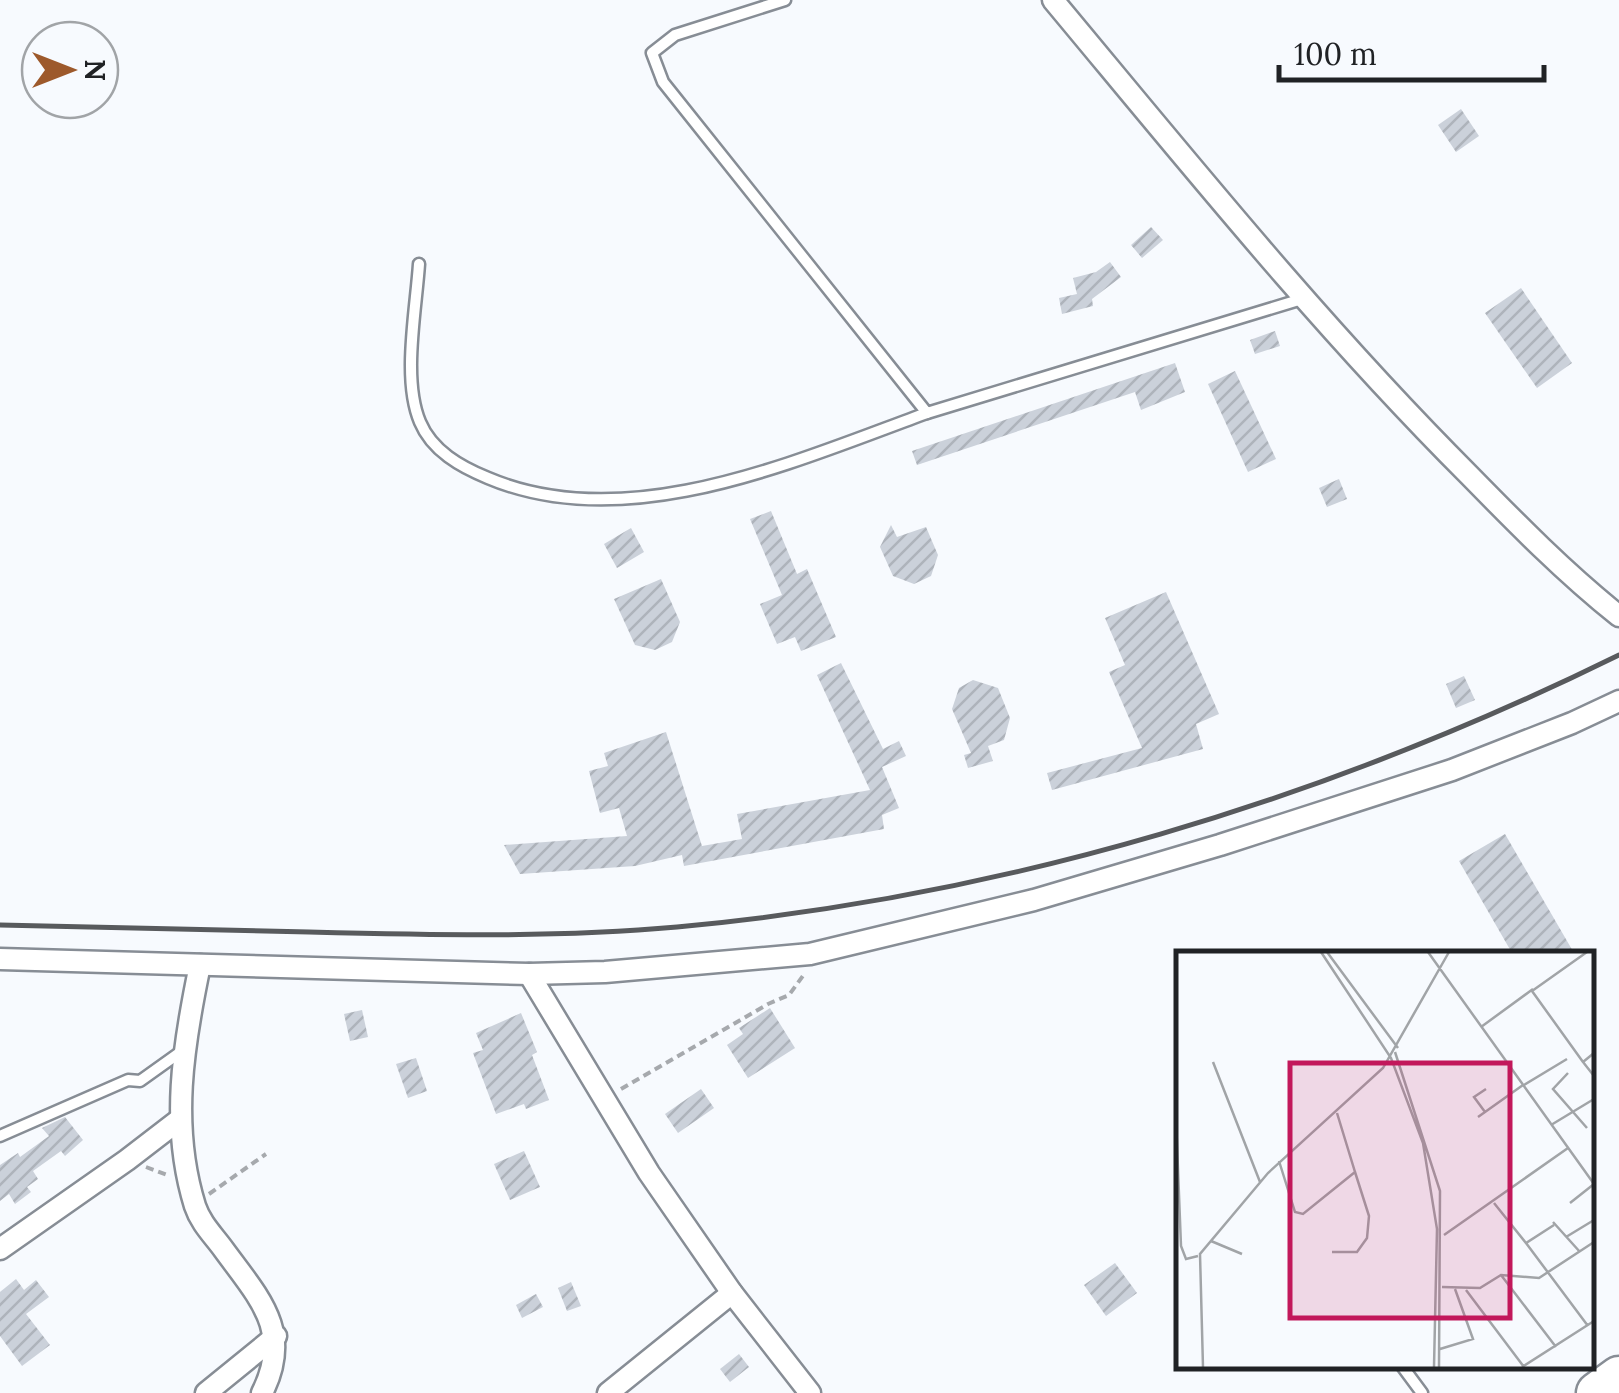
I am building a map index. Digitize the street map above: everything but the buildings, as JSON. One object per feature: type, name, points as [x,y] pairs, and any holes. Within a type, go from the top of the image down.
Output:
[{"type":"highway","points":[[1597,1393],[1619,1377]]},
{"type":"street","points":[[1053,0],[1302,299],[1419,426],[1515,522],[1619,616]]},
{"type":"street","points":[[0,960],[529,974],[810,954],[1034,900],[1220,845],[1452,770],[1619,701]]},
{"type":"street","points":[[200,966],[184,1049],[179,1120],[200,1219],[256,1296],[276,1336],[275,1363],[262,1393]]},
{"type":"street","points":[[529,974],[649,1173],[732,1293],[810,1393]]},
{"type":"street","points":[[0,1249],[179,1120]]},
{"type":"street","points":[[608,1393],[732,1293]]},
{"type":"street","points":[[206,1393],[276,1336]]},
{"type":"lane","points":[[785,0],[675,35],[652,54],[664,82],[927,413]]},
{"type":"lane","points":[[419,264],[412,386],[420,424],[454,464],[510,487],[592,501],[648,500],[793,462],[927,413],[1302,299]]},
{"type":"lane","points":[[0,1136],[128,1080],[140,1081],[184,1049]]},
{"type":"lane","points":[[1403,1368],[1422,1393]]},
{"type":"path","points":[[604,1099],[789,995],[798,986],[810,954]]},
{"type":"path","points":[[127,1160],[192,1193],[266,1154]]},
{"type":"railway","points":[[0,925],[539,934],[677,927],[799,913],[1041,866],[1278,797],[1508,707],[1619,655]]}]
